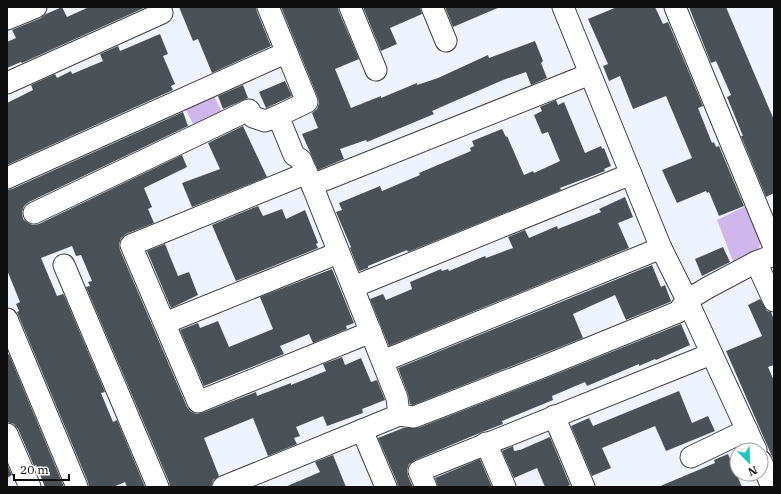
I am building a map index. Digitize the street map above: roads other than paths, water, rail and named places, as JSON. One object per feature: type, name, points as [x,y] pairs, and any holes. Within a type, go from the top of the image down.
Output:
[{"type":"street","points":[[7,19],[36,7]]},
{"type":"street","points":[[7,83],[162,12],[160,7]]},
{"type":"street","points":[[34,214],[249,110],[253,117],[265,121],[307,102],[268,7]]},
{"type":"street","points":[[350,7],[376,70]]},
{"type":"street","points":[[432,7],[446,41]]},
{"type":"street","points":[[563,7],[661,248],[688,300],[711,354],[752,442]]},
{"type":"street","points":[[675,7],[774,247]]},
{"type":"street","points":[[7,178],[274,58],[287,54]]},
{"type":"street","points":[[371,332],[198,402],[131,245],[590,74]]},
{"type":"street","points":[[278,116],[294,155],[301,160],[353,287],[397,398],[398,415]]},
{"type":"street","points":[[353,287],[631,174]]},
{"type":"street","points":[[382,361],[661,248]]},
{"type":"street","points":[[164,323],[338,253]]},
{"type":"street","points":[[230,486],[398,415],[414,417],[678,312],[688,300],[709,287],[765,259],[774,300]]},
{"type":"street","points":[[64,265],[158,487]]},
{"type":"street","points":[[7,319],[77,487]]},
{"type":"street","points":[[426,487],[419,471],[711,354]]},
{"type":"street","points":[[554,416],[584,487]]},
{"type":"street","points":[[362,430],[386,487]]},
{"type":"street","points":[[691,457],[747,430]]},
{"type":"street","points":[[7,434],[30,487]]},
{"type":"street","points":[[486,443],[505,487]]}]
